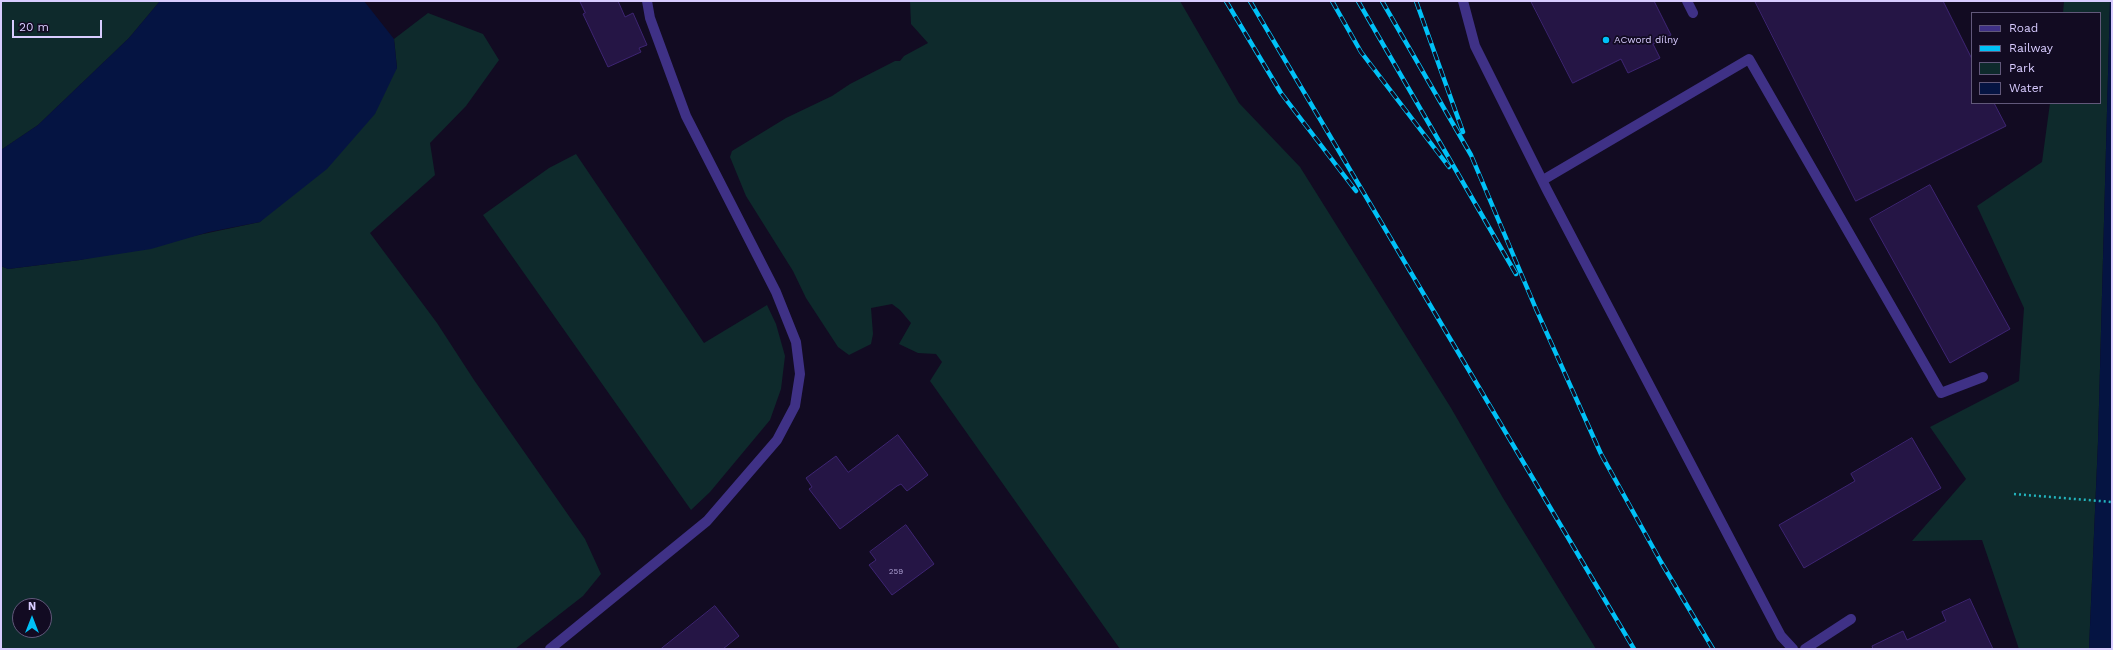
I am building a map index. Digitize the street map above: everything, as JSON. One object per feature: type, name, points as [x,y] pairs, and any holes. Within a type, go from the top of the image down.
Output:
[{"type":"street","points":[[550,649],[707,521],[777,440],[795,406],[800,374],[796,342],[786,315],[776,292],[686,116],[650,18],[647,1]]},
{"type":"street","points":[[1463,1],[1475,46],[1543,180],[1777,629],[1793,649]]},
{"type":"street","points":[[1687,1],[1693,13]]},
{"type":"street","points":[[1543,180],[1749,59],[1941,394],[1983,377]]},
{"type":"street","points":[[1805,649],[1851,619]]},
{"type":"path","points":[[2014,494],[2112,502]]},
{"type":"green space","points":[[1,1],[160,1],[129,38],[38,125],[1,150]]},
{"type":"green space","points":[[910,1],[1180,1],[1239,103],[1300,167],[1451,408],[1503,498],[1596,649],[1120,649],[930,381],[942,362],[936,354],[918,353],[899,344],[911,323],[900,310],[892,304],[871,308],[873,334],[871,344],[849,355],[838,347],[806,298],[793,271],[746,196],[730,157],[732,151],[786,118],[832,96],[850,84],[895,61],[900,61],[904,56],[928,43],[911,24]]},
{"type":"green space","points":[[2064,1],[2110,1],[2098,442],[2089,649],[2019,649],[1982,540],[1912,541],[1966,479],[1930,427],[2019,381],[2024,308],[1977,206],[2042,162],[2050,104],[2101,104],[2101,12],[2063,12]]},
{"type":"green space","points":[[428,13],[483,34],[499,60],[466,106],[430,143],[435,175],[370,233],[437,323],[474,380],[585,539],[601,574],[583,596],[515,649],[1,649],[1,266],[8,269],[80,260],[260,222],[397,68],[394,39]]},
{"type":"green space","points":[[576,154],[704,343],[767,305],[776,324],[785,356],[781,389],[770,420],[710,492],[691,510],[483,215],[549,168]]},
{"type":"water","points":[[160,1],[364,1],[394,39],[397,68],[375,114],[327,169],[260,222],[209,232],[151,249],[8,269],[1,266],[1,150],[38,125],[129,38]]},
{"type":"water","points":[[2110,1],[2112,1],[2112,649],[2089,649],[2098,442]]},
{"type":"building","points":[[580,1],[618,1],[625,17],[633,13],[647,45],[639,48],[641,52],[608,67],[583,14],[585,13]]},
{"type":"building","name":"ACword dílny","points":[[1531,1],[1654,1],[1671,35],[1653,44],[1660,58],[1628,73],[1621,59],[1573,83]]},
{"type":"building","points":[[1755,1],[1943,1],[1971,57],[1971,104],[1995,104],[2006,126],[1856,201]]},
{"type":"building","points":[[1930,185],[2010,329],[1950,363],[1870,219]]},
{"type":"building","points":[[898,435],[928,475],[907,491],[901,484],[897,486],[840,529],[809,489],[812,487],[806,478],[836,456],[848,472]]},
{"type":"building","points":[[1912,438],[1941,488],[1804,568],[1779,525],[1855,481],[1851,474]]},
{"type":"building","points":[[906,525],[934,564],[892,595],[869,565],[876,560],[870,552]]},
{"type":"building","points":[[1970,599],[1993,649],[1873,649],[1872,646],[1903,631],[1907,640],[1946,621],[1942,612]]},
{"type":"building","points":[[715,606],[739,636],[723,649],[661,649]]},
{"type":"railway","points":[[1226,1],[1281,93],[1356,191]]},
{"type":"railway","points":[[1250,1],[1634,649]]},
{"type":"railway","points":[[1332,1],[1361,52],[1449,167]]},
{"type":"railway","points":[[1358,1],[1516,274]]},
{"type":"railway","points":[[1382,1],[1471,155],[1536,309],[1601,454],[1661,562],[1713,649]]},
{"type":"railway","points":[[1416,1],[1463,132]]},
{"type":"place","name":"ACword dílny","points":[[1606,40]]}]
